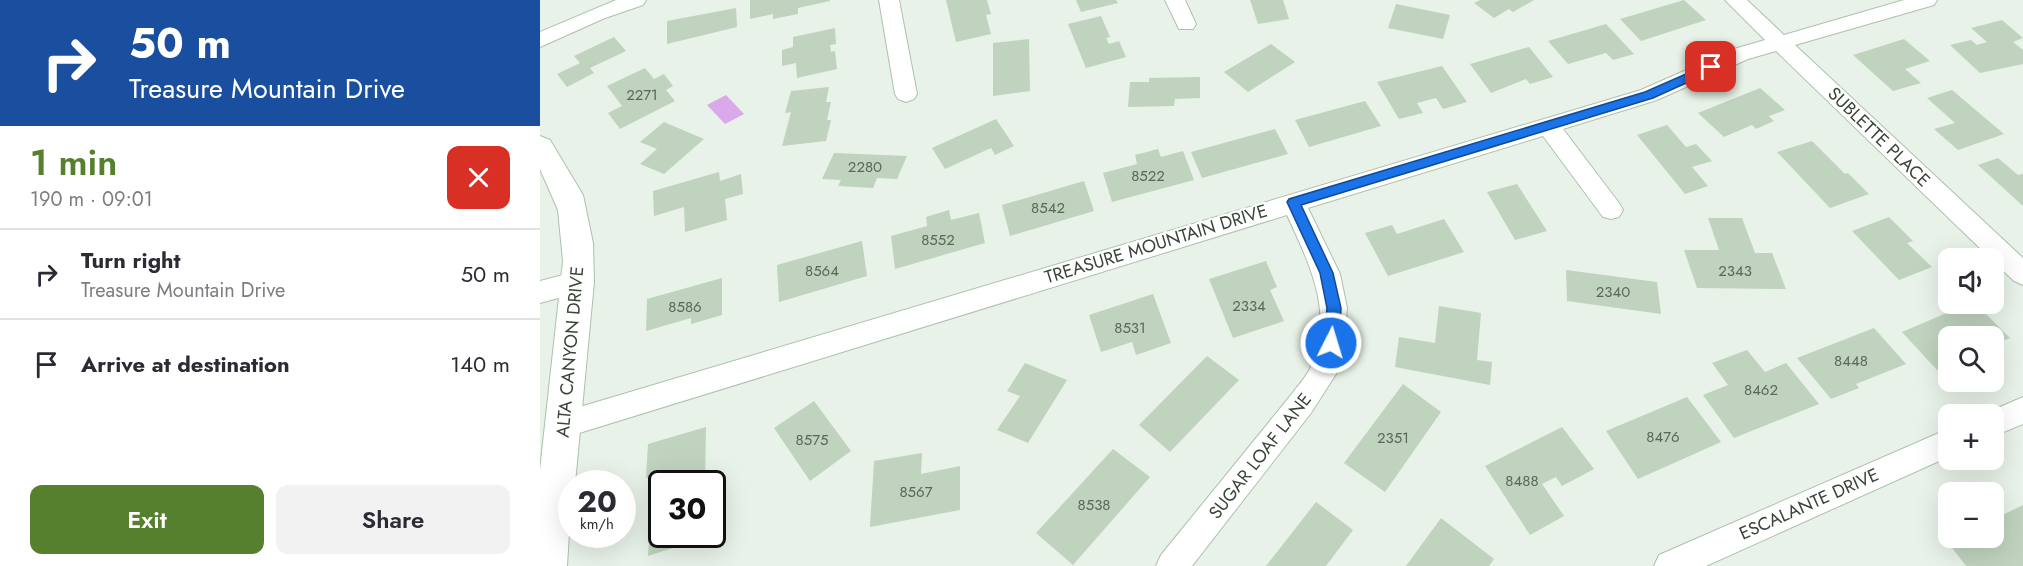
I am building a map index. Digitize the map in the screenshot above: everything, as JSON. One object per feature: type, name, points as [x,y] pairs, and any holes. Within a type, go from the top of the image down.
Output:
[{"type":"street","points":[[540,40],[598,13],[636,0]]},
{"type":"street","points":[[889,0],[906,94]]},
{"type":"street","points":[[1175,0],[1186,24]]},
{"type":"street","name":"SUBLETTE PLACE","points":[[1735,0],[2023,274]]},
{"type":"street","name":"TREASURE MOUNTAIN DRIVE","points":[[563,425],[1649,95],[1722,61],[1779,42],[1928,0]]},
{"type":"street","points":[[1548,126],[1611,210]]},
{"type":"street","name":"ALTA CANYON DRIVE","points":[[540,147],[560,174],[574,207],[579,247],[578,282],[548,566]]},
{"type":"street","name":"SUGAR LOAF LANE","points":[[1172,566],[1287,422],[1322,374],[1331,343],[1334,308],[1327,273],[1293,202]]},
{"type":"street","points":[[540,292],[578,282]]},
{"type":"street","points":[[2004,419],[2023,410]]},
{"type":"street","name":"ESCALANTE DRIVE","points":[[1671,566],[1938,447]]},
{"type":"shaded area","points":[[726,95],[744,114],[725,124],[707,105]]},
{"type":"building","points":[[750,0],[830,1],[798,8],[798,14],[773,19],[773,14],[750,19]]},
{"type":"building","points":[[946,0],[987,0],[991,14],[986,15],[991,34],[956,42]]},
{"type":"building","points":[[1076,0],[1116,0],[1118,3],[1081,12]]},
{"type":"building","points":[[1250,0],[1283,0],[1289,19],[1258,24]]},
{"type":"building","points":[[1480,0],[1534,0],[1513,12],[1509,9],[1494,18],[1474,3]]},
{"type":"building","points":[[1684,0],[1706,20],[1641,41],[1620,19]]},
{"type":"building","points":[[1396,4],[1450,15],[1443,39],[1388,28]]},
{"type":"building","points":[[736,8],[737,27],[667,44],[667,21]]},
{"type":"building","points":[[1101,16],[1110,37],[1106,38],[1109,44],[1119,41],[1126,57],[1086,68],[1068,24]]},
{"type":"building","points":[[2002,20],[2023,38],[2013,42],[2023,50],[2023,64],[1980,73],[1950,45],[1971,40],[1977,45],[1987,42],[1971,28]]},
{"type":"building","points":[[1606,24],[1634,54],[1613,60],[1606,53],[1568,64],[1548,41]]},
{"type":"building","points":[[835,28],[836,44],[830,45],[831,52],[835,51],[837,69],[797,78],[796,63],[782,66],[782,50],[793,47],[793,37]]},
{"type":"building","points":[[614,37],[626,51],[590,68],[594,73],[567,87],[557,74],[580,63],[574,56]]},
{"type":"building","points":[[1029,39],[1030,91],[993,96],[993,43]]},
{"type":"building","points":[[1904,39],[1930,61],[1905,69],[1921,83],[1893,91],[1853,55]]},
{"type":"building","points":[[1271,44],[1295,62],[1248,92],[1224,72]]},
{"type":"building","points":[[1529,47],[1553,77],[1530,84],[1526,79],[1491,93],[1470,64]]},
{"type":"building","points":[[1442,66],[1467,102],[1443,109],[1436,98],[1417,103],[1423,113],[1399,119],[1377,82]]},
{"type":"building","points":[[645,68],[654,79],[664,74],[673,86],[666,90],[675,101],[620,129],[608,113],[622,106],[607,86]]},
{"type":"building","points":[[1200,77],[1200,98],[1175,99],[1174,106],[1128,107],[1130,82],[1149,82],[1149,78]]},
{"type":"building","points":[[829,87],[826,102],[831,102],[827,120],[831,120],[826,141],[782,146],[791,112],[785,113],[791,91]]},
{"type":"building","points":[[1760,88],[1785,110],[1769,116],[1774,121],[1756,129],[1752,125],[1724,137],[1698,113]]},
{"type":"building","points":[[1952,90],[2004,134],[1958,150],[1934,129],[1955,123],[1927,98]]},
{"type":"building","points":[[1365,101],[1381,126],[1309,147],[1295,120]]},
{"type":"building","points":[[996,119],[1014,146],[995,155],[991,148],[945,169],[932,148]]},
{"type":"building","points":[[664,122],[704,139],[664,174],[640,164],[657,149],[640,142]]},
{"type":"building","points":[[1667,125],[1686,147],[1696,144],[1712,161],[1692,167],[1708,186],[1685,194],[1637,135]]},
{"type":"building","points":[[1275,129],[1288,154],[1202,178],[1191,152]]},
{"type":"building","points":[[1812,141],[1869,194],[1830,208],[1777,152]]},
{"type":"building","points":[[1158,149],[1161,157],[1183,151],[1194,180],[1112,202],[1103,173],[1137,164],[1135,155]]},
{"type":"building","points":[[834,153],[907,156],[897,179],[877,178],[873,188],[838,186],[841,180],[822,179]]},
{"type":"building","points":[[1998,158],[2018,175],[2023,174],[2023,206],[1978,165]]},
{"type":"building","points":[[719,172],[720,181],[741,174],[743,194],[725,199],[727,220],[685,232],[684,207],[654,216],[653,191]]},
{"type":"building","points":[[1084,181],[1094,211],[1010,236],[1002,205]]},
{"type":"building","points":[[1517,184],[1547,231],[1515,240],[1487,192]]},
{"type":"building","points":[[949,210],[951,220],[979,213],[985,243],[895,269],[891,236],[927,226],[926,217]]},
{"type":"building","points":[[1889,217],[1913,241],[1907,243],[1932,267],[1899,280],[1852,231]]},
{"type":"building","points":[[1708,218],[1742,218],[1755,253],[1772,253],[1786,289],[1697,288],[1684,250],[1719,250]]},
{"type":"building","points":[[1444,219],[1464,252],[1388,276],[1365,233],[1392,225],[1397,234]]},
{"type":"building","points":[[862,241],[867,276],[779,302],[777,265]]},
{"type":"building","points":[[1266,261],[1277,287],[1270,290],[1284,321],[1233,338],[1209,279]]},
{"type":"building","points":[[1566,270],[1657,282],[1661,314],[1567,301]]},
{"type":"building","points":[[722,278],[722,315],[691,324],[691,318],[646,331],[647,299]]},
{"type":"building","points":[[1153,294],[1171,343],[1136,355],[1132,342],[1101,352],[1089,315]]},
{"type":"building","points":[[1439,306],[1481,313],[1477,360],[1492,362],[1490,385],[1395,367],[1399,337],[1435,343]]},
{"type":"building","points":[[1944,314],[1986,314],[1998,326],[1938,326],[1937,370],[1902,332]]},
{"type":"building","points":[[1874,328],[1906,364],[1856,384],[1859,388],[1831,399],[1797,358]]},
{"type":"building","points":[[2004,332],[2010,338],[2004,341]]},
{"type":"building","points":[[1747,350],[1765,372],[1786,363],[1819,404],[1734,438],[1703,395],[1728,385],[1712,363]]},
{"type":"building","points":[[1207,356],[1239,380],[1170,452],[1139,425]]},
{"type":"building","points":[[1025,363],[1067,380],[1028,443],[997,430],[1020,396],[1007,391]]},
{"type":"building","points":[[1403,384],[1441,412],[1385,492],[1344,463]]},
{"type":"building","points":[[1687,397],[1721,442],[1638,479],[1606,431]]},
{"type":"building","points":[[814,401],[851,451],[810,481],[774,428]]},
{"type":"building","points":[[706,427],[705,470],[648,470],[648,478],[646,478],[648,444]]},
{"type":"building","points":[[1562,427],[1594,469],[1562,486],[1556,477],[1542,484],[1564,516],[1530,535],[1485,466]]},
{"type":"building","points":[[1113,449],[1150,477],[1073,565],[1036,533]]},
{"type":"building","points":[[922,453],[921,474],[960,466],[960,510],[870,527],[874,461]]},
{"type":"building","points":[[1316,502],[1353,530],[1326,566],[1266,566]]},
{"type":"building","points":[[2023,505],[2023,566],[1966,566],[1952,548],[2004,548],[2004,514]]},
{"type":"building","points":[[1441,518],[1494,559],[1489,566],[1406,566]]},
{"type":"building","points":[[649,548],[673,548],[648,556]]},
{"type":"route","points":[[1331,343],[1334,308],[1327,273],[1293,202],[1649,95],[1711,67]]}]
